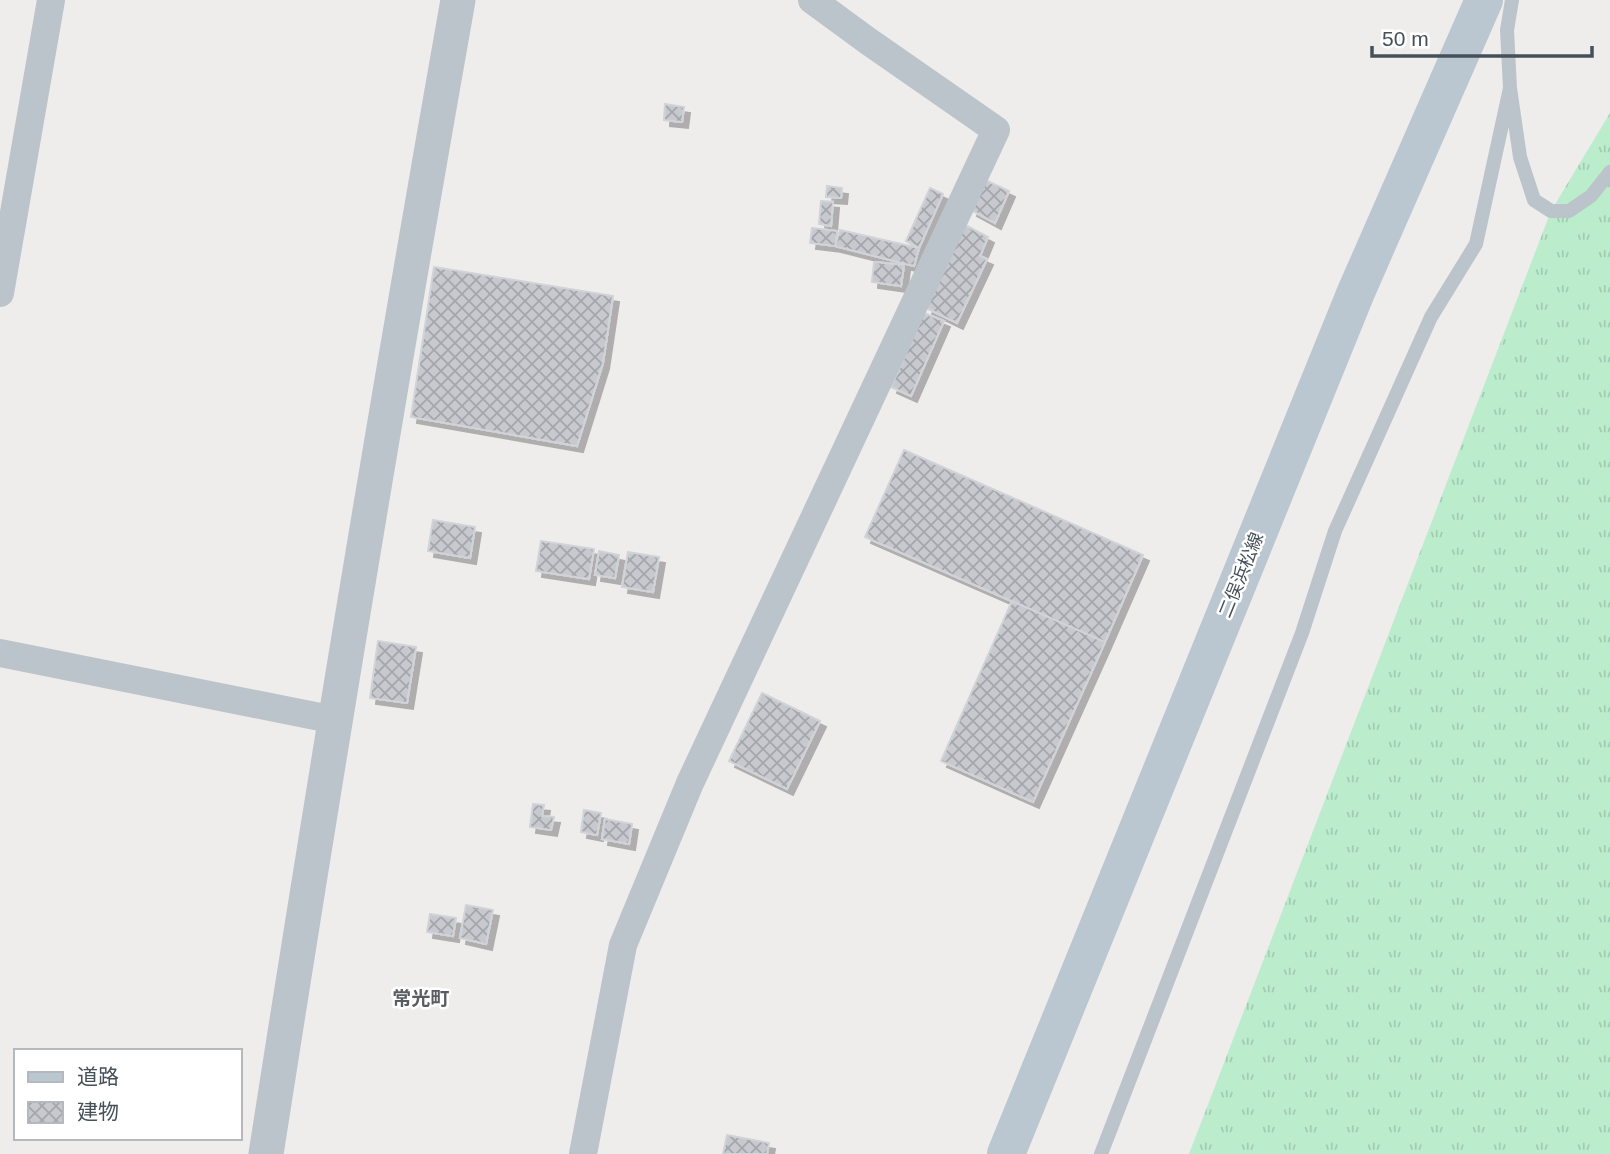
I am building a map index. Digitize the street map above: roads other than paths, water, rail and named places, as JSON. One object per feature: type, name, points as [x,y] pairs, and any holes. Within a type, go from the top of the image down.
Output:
[{"type":"main road","name":"二俣浜松線","points":[[1006,1154],[1356,292],[1484,0]]},
{"type":"street","points":[[0,293],[51,0]]},
{"type":"street","points":[[266,1154],[399,331],[458,0]]},
{"type":"street","points":[[583,1154],[623,945],[691,783],[996,130],[812,0]]},
{"type":"street","points":[[0,653],[335,720]]},
{"type":"lane","points":[[1512,0],[1507,30],[1510,88],[1520,157],[1534,200],[1551,211],[1569,211],[1591,196],[1610,172]]},
{"type":"lane","points":[[1101,1154],[1302,633],[1335,531],[1431,317],[1476,244],[1510,88]]},
{"type":"district","name":"常光町","points":[[421,998]]}]
